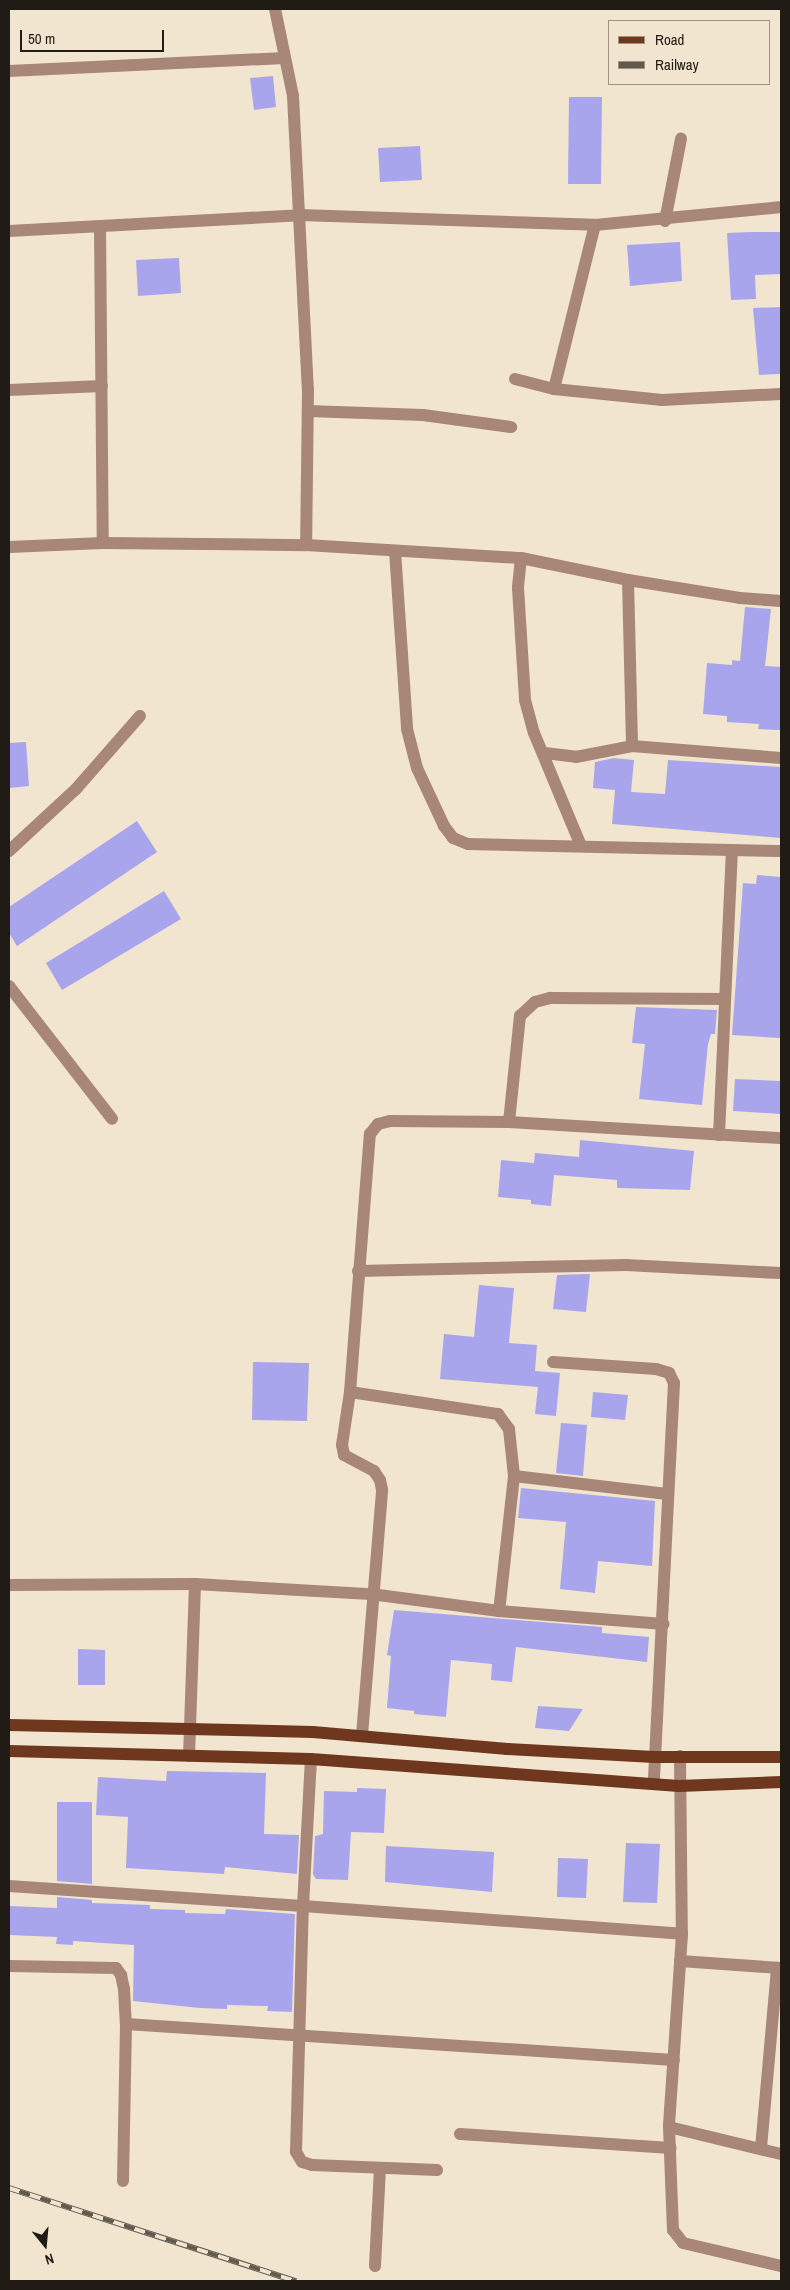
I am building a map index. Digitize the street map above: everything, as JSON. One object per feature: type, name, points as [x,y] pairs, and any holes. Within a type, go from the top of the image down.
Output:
[{"type":"main road","points":[[9,1725],[362,1735],[507,1749],[654,1757],[781,1757]]},
{"type":"main road","points":[[9,1751],[311,1759],[679,1786],[781,1782]]},
{"type":"street","points":[[275,9],[293,96],[300,215],[308,411],[306,545]]},
{"type":"street","points":[[9,71],[285,58]]},
{"type":"street","points":[[665,221],[682,139]]},
{"type":"street","points":[[9,231],[300,215],[595,226],[665,221],[781,207]]},
{"type":"street","points":[[100,226],[103,543]]},
{"type":"street","points":[[554,389],[595,226]]},
{"type":"street","points":[[515,379],[554,389],[662,400],[781,394]]},
{"type":"street","points":[[9,390],[102,386]]},
{"type":"street","points":[[308,411],[423,415],[511,427]]},
{"type":"street","points":[[9,547],[103,543],[306,545],[521,558],[628,580],[740,598],[781,601]]},
{"type":"street","points":[[395,551],[407,729],[417,768],[444,826],[453,838],[468,844],[581,846],[611,849],[781,851]]},
{"type":"street","points":[[521,558],[518,588],[526,700],[534,733],[545,753],[581,846]]},
{"type":"street","points":[[628,580],[632,746]]},
{"type":"street","points":[[9,852],[76,790],[140,716]]},
{"type":"street","points":[[545,753],[576,756],[632,746],[781,758]]},
{"type":"street","points":[[719,1135],[732,850]]},
{"type":"street","points":[[9,986],[112,1119]]},
{"type":"street","points":[[509,1122],[520,1016],[535,1002],[550,998],[725,999]]},
{"type":"street","points":[[362,1735],[371,1594],[382,1490],[374,1471],[344,1455],[342,1445],[350,1392],[370,1134],[378,1124],[390,1121],[509,1122],[781,1138]]},
{"type":"street","points":[[358,1271],[626,1265],[781,1273]]},
{"type":"street","points":[[553,1362],[656,1369],[669,1373],[675,1395],[667,1494],[663,1624],[654,1757],[654,1784]]},
{"type":"street","points":[[350,1392],[498,1414],[509,1428],[514,1476],[499,1611]]},
{"type":"street","points":[[514,1476],[667,1494]]},
{"type":"street","points":[[9,1585],[195,1584],[371,1594],[499,1611],[663,1624]]},
{"type":"street","points":[[189,1756],[195,1584]]},
{"type":"street","points":[[680,1756],[682,1934],[669,2126],[673,2230],[683,2243],[781,2266]]},
{"type":"street","points":[[311,1759],[303,1906],[302,2034],[296,2152],[302,2162],[437,2170]]},
{"type":"street","points":[[9,1886],[682,1934]]},
{"type":"street","points":[[680,1961],[779,1968],[761,2148]]},
{"type":"street","points":[[9,1966],[116,1968],[121,1975],[124,1989],[126,2024],[123,2181]]},
{"type":"street","points":[[126,2024],[302,2034],[674,2060]]},
{"type":"street","points":[[669,2126],[781,2154]]},
{"type":"street","points":[[460,2134],[671,2148]]},
{"type":"street","points":[[375,2266],[380,2168]]},
{"type":"building","points":[[273,76],[276,107],[254,110],[250,78]]},
{"type":"building","points":[[569,97],[602,97],[601,184],[568,184]]},
{"type":"building","points":[[420,146],[422,180],[380,182],[378,148]]},
{"type":"building","points":[[780,232],[781,274],[755,275],[756,299],[731,300],[727,233]]},
{"type":"building","points":[[680,242],[682,281],[630,286],[627,245]]},
{"type":"building","points":[[179,258],[181,293],[138,296],[136,260]]},
{"type":"building","points":[[781,307],[781,374],[759,375],[753,308]]},
{"type":"building","points":[[745,607],[771,609],[765,666],[781,667],[780,730],[758,729],[759,724],[727,722],[727,716],[703,714],[707,663],[732,665],[732,660],[740,661]]},
{"type":"building","points":[[26,742],[29,786],[9,788],[9,743]]},
{"type":"building","points":[[614,758],[634,760],[631,792],[665,794],[668,760],[781,767],[781,838],[612,824],[615,790],[593,788],[595,762]]},
{"type":"building","points":[[137,821],[157,852],[17,946],[9,933],[9,907]]},
{"type":"building","points":[[757,875],[781,877],[780,1038],[732,1035],[743,883],[756,884]]},
{"type":"building","points":[[164,891],[181,919],[62,990],[46,963]]},
{"type":"building","points":[[636,1007],[717,1010],[715,1034],[711,1034],[708,1044],[702,1105],[639,1099],[645,1044],[632,1043]]},
{"type":"building","points":[[735,1079],[781,1081],[781,1114],[733,1111]]},
{"type":"building","points":[[580,1140],[694,1151],[690,1190],[617,1188],[617,1180],[554,1175],[551,1206],[531,1204],[531,1200],[498,1197],[501,1160],[534,1163],[535,1153],[579,1157]]},
{"type":"building","points":[[590,1274],[586,1312],[553,1309],[557,1275]]},
{"type":"building","points":[[479,1285],[514,1288],[509,1343],[537,1345],[535,1371],[560,1373],[556,1416],[535,1414],[538,1387],[440,1379],[444,1334],[474,1337]]},
{"type":"building","points":[[253,1362],[309,1363],[307,1421],[252,1420]]},
{"type":"building","points":[[593,1392],[628,1395],[625,1420],[591,1417]]},
{"type":"building","points":[[561,1423],[587,1425],[583,1476],[556,1473]]},
{"type":"building","points":[[521,1488],[655,1501],[652,1566],[598,1561],[595,1593],[560,1589],[566,1522],[518,1518]]},
{"type":"building","points":[[394,1610],[602,1627],[602,1633],[649,1637],[647,1662],[516,1647],[512,1682],[491,1680],[492,1664],[451,1660],[446,1717],[414,1714],[414,1711],[387,1708],[391,1656],[387,1655]]},
{"type":"building","points":[[78,1649],[105,1650],[105,1685],[78,1685]]},
{"type":"building","points":[[538,1706],[583,1709],[569,1731],[535,1728]]},
{"type":"building","points":[[167,1771],[266,1773],[264,1834],[299,1835],[297,1874],[225,1867],[224,1874],[126,1868],[128,1817],[96,1815],[98,1777],[166,1781]]},
{"type":"building","points":[[357,1788],[386,1789],[384,1833],[351,1832],[348,1880],[316,1879],[313,1874],[315,1836],[323,1834],[324,1791],[357,1792]]},
{"type":"building","points":[[57,1802],[92,1802],[92,1884],[57,1881]]},
{"type":"building","points":[[626,1843],[660,1844],[657,1903],[623,1902]]},
{"type":"building","points":[[386,1846],[494,1852],[492,1892],[385,1882]]},
{"type":"building","points":[[558,1858],[588,1859],[586,1898],[557,1897]]},
{"type":"building","points":[[57,1897],[92,1900],[92,1903],[150,1905],[150,1909],[185,1910],[185,1913],[225,1914],[226,1909],[295,1914],[292,2012],[267,2011],[268,2006],[227,2005],[227,2009],[200,2008],[133,2001],[134,1945],[73,1941],[73,1945],[56,1944],[57,1937],[9,1935],[10,1906],[57,1908]]},
{"type":"railway","points":[[9,2188],[296,2281]]}]
